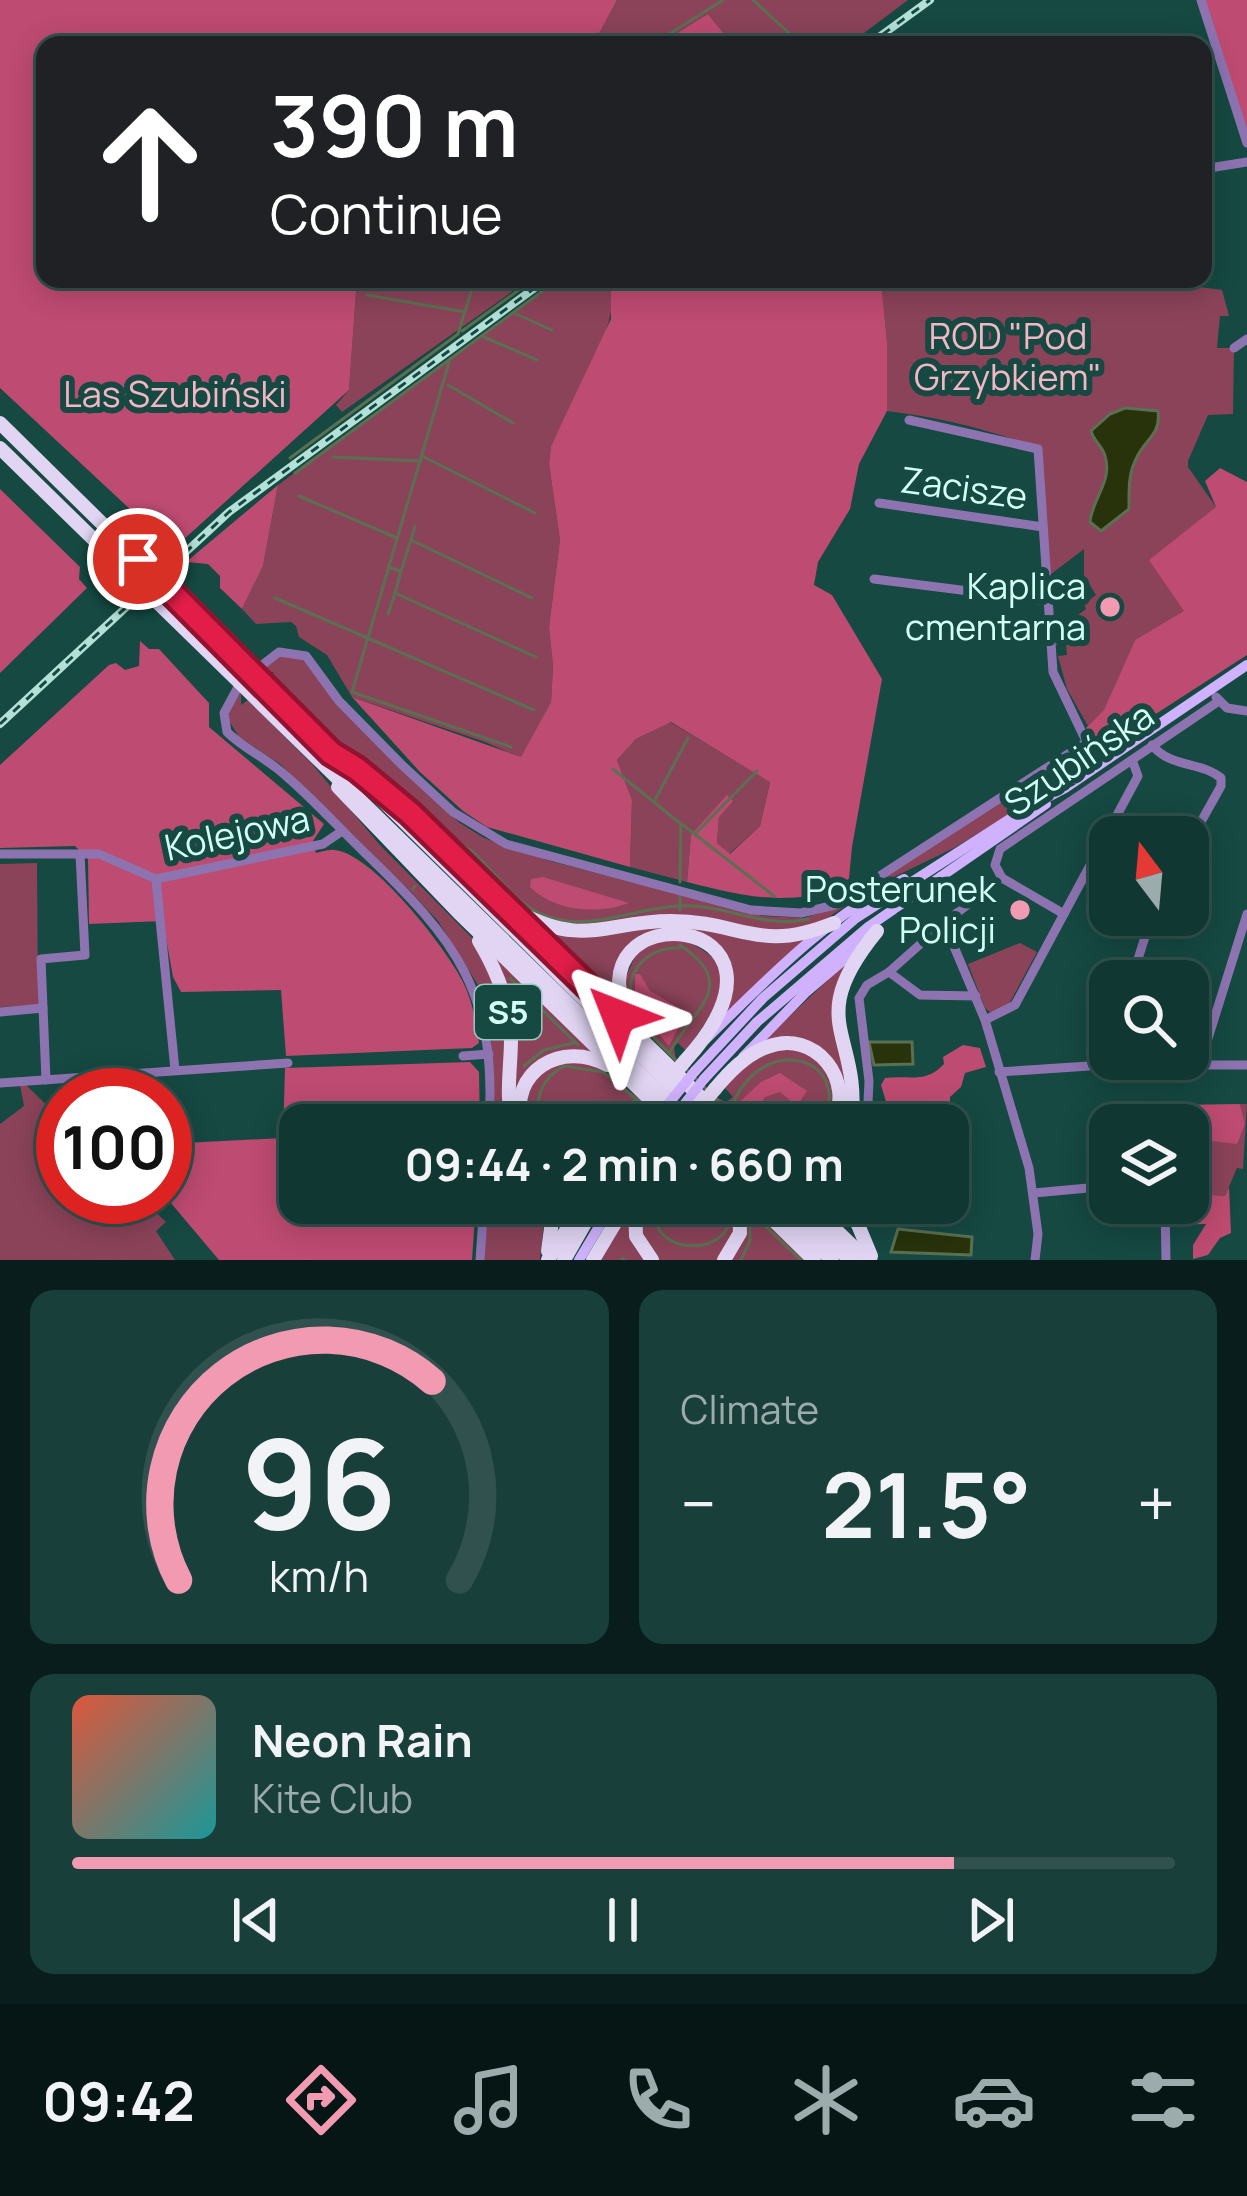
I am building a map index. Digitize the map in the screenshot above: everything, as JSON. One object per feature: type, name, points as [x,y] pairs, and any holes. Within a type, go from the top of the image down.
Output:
[{"type":"highway","name":"S5","points":[[0,423],[331,753],[410,813],[707,1104]]},
{"type":"highway","name":"S5","points":[[0,448],[292,732],[367,821],[458,913],[491,962],[507,1006],[509,1104]]},
{"type":"highway","points":[[292,732],[659,1104]]},
{"type":"highway","points":[[331,753],[690,1104]]},
{"type":"highway","points":[[498,898],[536,922],[570,932],[673,921],[777,938],[834,923]]},
{"type":"highway","points":[[458,913],[657,1104]]},
{"type":"highway","points":[[851,1104],[837,1000],[847,971],[878,931]]},
{"type":"highway","points":[[647,1046],[622,1003],[623,966],[639,944],[665,932],[680,932],[711,947],[727,976],[722,1012],[698,1046],[700,1075],[688,1104]]},
{"type":"highway","points":[[664,1104],[700,1075],[729,1072],[770,1045],[798,1044],[818,1052],[833,1069],[840,1092],[837,1104]]},
{"type":"highway","points":[[520,1104],[523,1088],[536,1069],[555,1057],[588,1056],[634,1083]]},
{"type":"highway","points":[[548,1260],[552,1224]]},
{"type":"highway","points":[[548,1260],[575,1224]]},
{"type":"highway","points":[[564,1260],[580,1224]]},
{"type":"highway","points":[[593,1260],[617,1224]]},
{"type":"highway","points":[[634,1224],[636,1237],[652,1260]]},
{"type":"highway","points":[[724,1260],[740,1233],[740,1224]]},
{"type":"highway","points":[[777,1224],[814,1260]]},
{"type":"highway","points":[[795,1224],[832,1260]]},
{"type":"highway","points":[[813,1224],[850,1260]]},
{"type":"highway","points":[[831,1224],[871,1260]]},
{"type":"highway","points":[[856,1224],[871,1260]]},
{"type":"main road","name":"Szubińska","points":[[947,860],[1102,764],[1247,665]]},
{"type":"main road","name":"Szubińska","points":[[940,877],[1065,788]]},
{"type":"main road","points":[[698,1046],[771,975],[834,923],[884,888],[947,860]]},
{"type":"main road","points":[[700,1075],[747,1013],[821,946],[947,860]]},
{"type":"main road","points":[[700,1075],[868,927],[940,877]]},
{"type":"main road","points":[[729,1072],[805,993],[940,877]]},
{"type":"main road","points":[[579,1260],[600,1224]]},
{"type":"street","points":[[1201,0],[1247,143]]},
{"type":"street","points":[[1212,168],[1247,162]]},
{"type":"street","points":[[1234,348],[1247,339]]},
{"type":"street","points":[[909,420],[1038,449],[1053,673],[1102,764]]},
{"type":"street","name":"Zacisze","points":[[878,503],[1042,526]]},
{"type":"street","points":[[874,579],[1047,601]]},
{"type":"street","points":[[257,669],[279,652],[306,656],[339,701],[402,765],[453,812],[506,844],[751,910],[781,913],[819,910],[849,898],[1087,743]]},
{"type":"street","points":[[237,689],[224,713],[227,732],[281,772],[429,916],[451,945],[478,1004],[489,1054],[488,1104]]},
{"type":"street","points":[[1210,689],[1227,708],[1247,711]]},
{"type":"street","name":"Szubińska","points":[[1002,878],[995,866],[1000,849],[1219,701]]},
{"type":"street","points":[[1152,746],[1164,758],[1214,771],[1221,778],[1204,816]]},
{"type":"street","points":[[985,1020],[1015,1005],[1138,776],[1132,760]]},
{"type":"street","name":"Kolejowa","points":[[0,854],[99,854],[155,879],[323,844],[342,831]]},
{"type":"street","points":[[46,1068],[41,959],[85,955],[80,854]]},
{"type":"street","points":[[868,1104],[859,998],[867,985],[890,972],[1002,878],[1064,914]]},
{"type":"street","points":[[155,879],[175,1068]]},
{"type":"street","points":[[1209,1035],[1247,914]]},
{"type":"street","points":[[944,923],[985,1020],[1034,1193],[1035,1260]]},
{"type":"street","points":[[890,972],[920,994],[976,996]]},
{"type":"street","points":[[0,1012],[43,1008]]},
{"type":"street","points":[[463,1056],[489,1054]]},
{"type":"street","points":[[192,1069],[288,1063]]},
{"type":"street","points":[[1209,1064],[1247,1065]]},
{"type":"street","points":[[999,1072],[1089,1065]]},
{"type":"street","points":[[0,1083],[36,1081]]},
{"type":"street","points":[[1034,1193],[1089,1188]]},
{"type":"street","points":[[480,1260],[483,1224]]},
{"type":"street","points":[[1165,1224],[1166,1260]]},
{"type":"green space","name":"Las Szubiński","points":[[0,0],[617,0],[598,36],[36,36],[36,288],[356,288],[349,390],[172,550],[154,533],[155,519],[146,509],[132,511],[0,388]]},
{"type":"green space","points":[[617,0],[908,0],[860,36],[726,36],[708,14],[674,36],[597,36]]},
{"type":"green space","points":[[1204,0],[1247,0],[1247,135]]},
{"type":"green space","points":[[708,14],[726,36],[673,36]]},
{"type":"green space","points":[[356,288],[517,288],[342,412],[336,405],[349,390]]},
{"type":"green space","points":[[547,288],[611,288],[602,342],[551,446],[549,464],[560,540],[549,627],[551,702],[521,758],[352,697],[327,655],[299,637],[291,622],[256,624],[242,609],[263,566],[278,485]]},
{"type":"green space","points":[[611,288],[882,288],[887,411],[859,464],[850,509],[818,562],[814,585],[832,595],[882,679],[848,889],[804,897],[767,897],[687,882],[691,835],[727,795],[733,801],[719,817],[717,843],[730,854],[760,826],[770,782],[671,722],[636,739],[617,760],[632,800],[630,867],[487,827],[420,772],[352,697],[521,757],[551,702],[549,627],[560,540],[549,464],[551,446],[611,319]]},
{"type":"green space","name":"ROD \"Pod Grzybkiem\"","points":[[882,288],[1222,290],[1229,316],[1220,316],[1217,348],[1234,348],[1233,414],[1208,415],[1188,461],[1216,507],[1185,611],[1135,640],[1104,711],[1088,726],[1067,689],[1058,656],[1067,655],[1066,645],[1056,645],[1055,632],[1086,609],[1084,604],[1096,595],[1084,576],[1084,549],[1046,578],[1040,449],[965,425],[887,411]]},
{"type":"green space","points":[[1220,468],[1247,482],[1247,655],[1103,748],[1086,728],[1104,710],[1135,640],[1184,611],[1149,560],[1216,507],[1205,481]]},
{"type":"green space","points":[[278,485],[263,566],[242,609],[220,588],[220,576],[208,564],[186,562]]},
{"type":"green space","points":[[0,489],[80,567],[79,579],[87,588],[0,673]]},
{"type":"green space","points":[[140,641],[149,649],[159,649],[209,703],[209,727],[324,824],[313,841],[316,853],[332,850],[351,855],[388,884],[425,926],[465,987],[479,1043],[472,1048],[286,1056],[281,990],[181,992],[173,977],[163,921],[89,924],[88,859],[75,846],[0,848],[0,765],[109,665],[116,663],[125,670],[139,666]]},
{"type":"green space","points":[[288,654],[302,659],[432,798],[484,838],[550,861],[763,916],[804,918],[839,907],[1078,751],[1084,761],[1060,783],[954,848],[875,886],[823,921],[787,934],[690,918],[568,926],[520,908],[505,897],[343,754],[267,679],[274,672],[260,671]]},
{"type":"green space","points":[[241,693],[241,705],[248,700],[312,764],[379,844],[476,942],[489,964],[505,1018],[508,1104],[492,1104],[491,1020],[481,990],[438,921],[280,764],[239,737],[228,719],[230,703]]},
{"type":"green space","points":[[670,722],[770,781],[760,826],[729,854],[717,843],[719,817],[691,835],[687,882],[630,867],[632,800],[617,760],[636,739]]},
{"type":"green space","points":[[37,863],[38,1005],[0,1007],[0,864]]},
{"type":"green space","points":[[543,877],[629,903],[590,910],[563,906],[530,887],[531,879]]},
{"type":"green space","points":[[529,922],[546,929],[670,924],[768,942],[812,937],[725,1014],[731,979],[710,944],[683,928],[654,932],[629,953],[618,975],[616,992],[623,1015]]},
{"type":"green space","points":[[671,936],[713,958],[723,984],[686,1051],[678,1043],[674,1046],[676,1062],[635,1021],[623,983],[638,950]]},
{"type":"green space","points":[[1020,943],[1037,952],[1008,1006],[991,1013],[968,964]]},
{"type":"green space","points":[[489,946],[601,1057],[535,1065],[523,1104],[515,1104],[513,1032]]},
{"type":"green space","points":[[846,963],[835,1006],[847,1104],[840,1104],[823,1051],[759,1045]]},
{"type":"green space","points":[[635,974],[684,1017],[669,1046],[635,1006]]},
{"type":"green space","points":[[963,1045],[980,1048],[986,1067],[965,1073],[950,1104],[887,1104],[881,1085],[885,1078],[930,1074],[944,1064],[943,1057]]},
{"type":"green space","points":[[800,1048],[820,1065],[831,1080],[832,1104],[715,1104],[712,1101],[716,1097],[726,1102],[733,1097],[724,1087],[757,1057]]},
{"type":"green space","points":[[555,1061],[594,1062],[643,1102],[527,1104],[527,1088]]},
{"type":"green space","points":[[470,1062],[479,1072],[480,1104],[284,1104],[285,1068]]},
{"type":"green space","points":[[780,1073],[807,1091],[798,1104],[780,1092],[765,1097],[761,1104],[737,1104],[761,1082]]},
{"type":"green space","points":[[20,1085],[36,1095],[36,1224],[164,1224],[156,1231],[175,1260],[0,1260],[0,1124],[24,1106]]},
{"type":"green space","points":[[1209,1104],[1240,1104],[1245,1124],[1237,1144],[1209,1141]]},
{"type":"green space","points":[[1240,1104],[1247,1104],[1243,1169],[1237,1168],[1225,1196],[1209,1195],[1209,1137],[1245,1125]]},
{"type":"green space","points":[[279,1138],[279,1224],[475,1224],[472,1260],[219,1260],[189,1224],[192,1143]]},
{"type":"green space","points":[[1229,1187],[1231,1233],[1220,1238],[1208,1255],[1193,1259],[1193,1245],[1209,1224],[1209,1195],[1225,1196]]},
{"type":"green space","points":[[486,1224],[544,1224],[540,1260],[484,1260]]},
{"type":"green space","points":[[621,1224],[631,1224],[633,1242],[645,1260],[598,1260]]},
{"type":"green space","points":[[641,1224],[738,1224],[718,1260],[657,1260],[641,1240]]},
{"type":"green space","points":[[738,1224],[771,1224],[808,1260],[729,1260]]},
{"type":"shaded area","points":[[1125,408],[1158,411],[1157,426],[1132,469],[1129,509],[1101,531],[1090,522],[1107,465],[1091,431]]},
{"type":"shaded area","points":[[869,1042],[912,1042],[913,1064],[874,1065]]},
{"type":"shaded area","points":[[898,1229],[972,1237],[971,1255],[891,1252]]},
{"type":"waterway","points":[[666,36],[723,0]]},
{"type":"waterway","points":[[753,0],[792,36]]},
{"type":"waterway","points":[[290,458],[458,334],[472,288]]},
{"type":"waterway","points":[[462,331],[522,288]]},
{"type":"waterway","points":[[295,473],[547,288]]},
{"type":"waterway","points":[[367,295],[465,312]]},
{"type":"waterway","points":[[516,314],[552,330]]},
{"type":"waterway","points":[[484,337],[537,360]]},
{"type":"waterway","points":[[450,359],[352,692],[511,747]]},
{"type":"waterway","points":[[448,385],[513,423]]},
{"type":"waterway","points":[[333,457],[421,461]]},
{"type":"waterway","points":[[424,457],[535,513]]},
{"type":"waterway","points":[[299,496],[397,538]]},
{"type":"waterway","points":[[411,540],[415,526]]},
{"type":"waterway","points":[[391,568],[401,571],[411,540],[532,598]]},
{"type":"waterway","points":[[401,571],[395,593],[536,657]]},
{"type":"waterway","points":[[388,614],[395,593]]},
{"type":"waterway","points":[[275,598],[534,710]]},
{"type":"waterway","points":[[655,800],[688,738]]},
{"type":"waterway","points":[[613,769],[681,824],[680,882]]},
{"type":"waterway","points":[[695,834],[757,771]]},
{"type":"waterway","points":[[683,825],[774,896]]},
{"type":"waterway","points":[[459,843],[529,907],[558,919],[593,921],[679,906],[775,921],[808,919]]},
{"type":"waterway","points":[[680,896],[680,910]]},
{"type":"waterway","points":[[670,1052],[710,985],[698,960],[680,945]]},
{"type":"waterway","points":[[678,1062],[639,1018],[630,987],[646,958],[680,948]]},
{"type":"waterway","points":[[510,978],[578,1045]]},
{"type":"waterway","points":[[524,1066],[544,1050],[573,1043]]},
{"type":"waterway","points":[[733,1104],[745,1083],[763,1067],[783,1060],[817,1070],[827,1084],[829,1104]]},
{"type":"waterway","points":[[539,1104],[549,1077],[564,1066],[603,1072],[642,1104]]},
{"type":"waterway","points":[[685,1068],[708,1091]]},
{"type":"waterway","points":[[715,1098],[721,1104]]},
{"type":"waterway","points":[[628,1104],[637,1100]]},
{"type":"waterway","points":[[657,1224],[677,1243],[693,1246],[709,1243],[729,1224]]},
{"type":"waterway","points":[[741,1260],[750,1241],[750,1224]]},
{"type":"waterway","points":[[763,1224],[801,1260]]},
{"type":"railway","points":[[880,36],[930,0]]},
{"type":"railway","points":[[0,724],[229,512],[535,288]]},
{"type":"place","name":"Kaplica cmentarna","points":[[1110,607]]},
{"type":"place","name":"Posterunek Policji","points":[[1020,910]]},
{"type":"route","points":[[138,559],[331,753],[410,813],[618,1016]]}]
